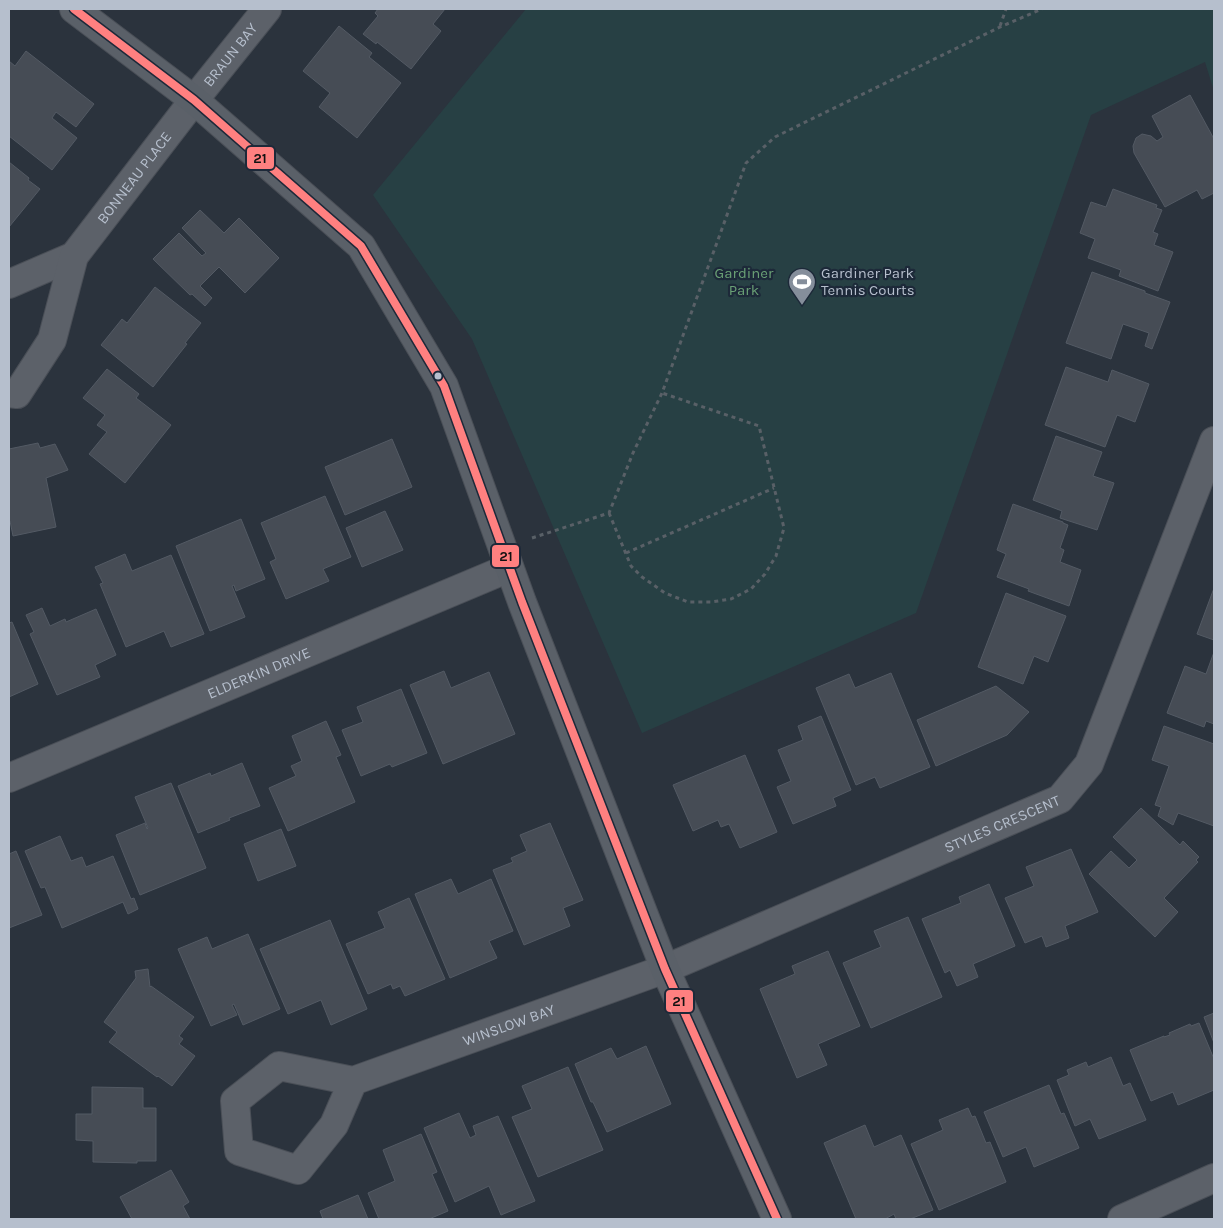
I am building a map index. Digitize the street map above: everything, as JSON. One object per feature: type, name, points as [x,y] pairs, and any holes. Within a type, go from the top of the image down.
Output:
[{"type":"street","points":[[74,9],[194,100],[361,246],[444,386],[506,557],[665,969],[777,1219]]},
{"type":"street","name":"BRAUN BAY","points":[[194,100],[267,9]]},
{"type":"street","name":"BONNEAU PLACE","points":[[9,393],[17,394],[52,340],[74,256],[194,100]]},
{"type":"street","name":"BONNEAU PLACE","points":[[9,284],[74,256]]},
{"type":"street","name":"STYLES CRESCENT","points":[[665,969],[1060,799],[1089,764],[1214,441]]},
{"type":"street","name":"ELDERKIN DRIVE","points":[[9,778],[506,557]]},
{"type":"street","name":"WINSLOW BAY","points":[[353,1081],[665,969]]},
{"type":"street","points":[[279,1066],[353,1081],[334,1125],[298,1170],[239,1151],[235,1101],[279,1066]]},
{"type":"street","points":[[1122,1219],[1214,1178]]},
{"type":"path","points":[[1000,27],[1006,9]]},
{"type":"path","points":[[506,557],[608,514],[662,393],[746,163],[775,137],[1000,27],[1042,9]]},
{"type":"path","points":[[608,514],[631,566],[642,577],[665,592],[688,602],[711,602],[732,599],[751,589],[765,574],[776,556],[784,528],[759,426],[662,393]]},
{"type":"path","points":[[626,553],[774,488]]},
{"type":"green space","name":"Gardiner Park","points":[[526,9],[1214,9],[1214,91],[1205,62],[1091,115],[916,613],[642,733],[472,339],[373,195]]},
{"type":"building","points":[[378,9],[445,9],[433,24],[441,31],[411,69],[377,42],[376,44],[363,34],[378,16],[375,13]]},
{"type":"building","points":[[339,26],[372,53],[369,57],[401,83],[357,138],[319,107],[330,93],[303,71]]},
{"type":"building","points":[[26,51],[94,104],[76,127],[56,112],[52,118],[77,138],[52,170],[9,136],[9,61],[15,66]]},
{"type":"building","points":[[1190,95],[1214,139],[1214,193],[1202,199],[1197,190],[1165,207],[1134,153],[1133,146],[1136,138],[1142,134],[1151,136],[1157,141],[1163,137],[1152,116]]},
{"type":"building","points":[[9,162],[40,189],[9,227]]},
{"type":"building","points":[[1113,189],[1157,205],[1156,208],[1162,210],[1153,232],[1158,234],[1154,245],[1173,252],[1158,291],[1119,276],[1121,270],[1088,258],[1095,239],[1080,233],[1091,202],[1106,207]]},
{"type":"building","points":[[200,210],[224,233],[239,218],[279,258],[245,293],[219,267],[200,286],[212,298],[205,306],[192,294],[190,295],[153,259],[179,233],[202,256],[206,253],[182,228]]},
{"type":"building","points":[[1092,272],[1170,302],[1152,349],[1145,346],[1149,333],[1123,324],[1111,359],[1066,343]]},
{"type":"building","points":[[155,287],[201,323],[153,387],[101,345],[122,319],[127,323]]},
{"type":"building","points":[[1066,367],[1108,382],[1112,370],[1149,384],[1135,422],[1117,415],[1105,447],[1045,425]]},
{"type":"building","points":[[107,369],[139,394],[136,398],[171,425],[125,483],[89,454],[107,432],[97,425],[105,415],[83,398]]},
{"type":"building","points":[[1056,436],[1102,452],[1093,476],[1114,483],[1097,530],[1060,518],[1062,511],[1033,500]]},
{"type":"building","points":[[392,439],[412,487],[345,515],[325,467]]},
{"type":"building","points":[[38,443],[40,448],[55,444],[68,470],[46,478],[56,527],[13,536],[9,522],[9,449]]},
{"type":"building","points":[[325,496],[351,557],[323,569],[329,581],[286,599],[270,562],[276,559],[261,523]]},
{"type":"building","points":[[1013,504],[1068,525],[1060,548],[1064,550],[1060,562],[1081,570],[1069,606],[997,577],[1006,554],[997,550]]},
{"type":"building","points":[[385,511],[403,550],[362,567],[346,528]]},
{"type":"building","points":[[241,519],[265,579],[236,591],[234,585],[232,586],[245,617],[210,631],[176,546]]},
{"type":"building","points":[[125,554],[132,571],[171,555],[204,634],[171,647],[164,631],[126,647],[100,584],[103,583],[95,567]]},
{"type":"building","points":[[1214,588],[1214,640],[1197,634]]},
{"type":"building","points":[[1006,593],[1066,616],[1048,662],[1034,656],[1023,684],[978,667]]},
{"type":"building","points":[[42,608],[50,626],[65,619],[66,622],[96,609],[116,655],[95,665],[100,677],[57,695],[30,634],[34,632],[26,615]]},
{"type":"building","points":[[12,622],[38,684],[9,697],[9,623]]},
{"type":"building","points":[[1214,652],[1214,724],[1206,721],[1204,727],[1167,713],[1185,666],[1206,674]]},
{"type":"building","points":[[444,671],[451,688],[489,672],[515,734],[443,764],[410,685]]},
{"type":"building","points":[[891,673],[930,767],[880,788],[875,777],[856,785],[816,688],[849,674],[855,688]]},
{"type":"building","points":[[996,686],[1029,712],[1007,735],[936,766],[917,720]]},
{"type":"building","points":[[401,689],[427,753],[392,767],[390,764],[361,776],[342,730],[363,722],[357,707]]},
{"type":"building","points":[[821,716],[851,790],[833,798],[836,806],[793,824],[777,787],[791,781],[778,750],[803,740],[798,726]]},
{"type":"building","points":[[326,721],[341,755],[336,757],[355,802],[288,831],[269,788],[296,776],[291,766],[302,761],[292,736]]},
{"type":"building","points":[[1164,726],[1214,744],[1214,826],[1178,813],[1173,825],[1158,816],[1161,807],[1155,805],[1169,766],[1152,760]]},
{"type":"building","points":[[745,755],[777,832],[740,848],[729,824],[721,827],[718,820],[693,831],[673,785]]},
{"type":"building","points":[[242,763],[260,806],[198,833],[178,786],[210,773],[211,776]]},
{"type":"building","points":[[171,783],[206,868],[140,895],[116,835],[145,823],[147,829],[148,828],[135,797]]},
{"type":"building","points":[[1141,808],[1180,845],[1183,841],[1199,857],[1196,860],[1198,862],[1164,898],[1178,912],[1155,937],[1089,874],[1111,851],[1129,868],[1137,860],[1113,837]]},
{"type":"building","points":[[550,823],[583,900],[563,908],[570,926],[524,945],[493,870],[513,862],[511,858],[527,851],[520,835]]},
{"type":"building","points":[[281,829],[296,866],[258,881],[244,844]]},
{"type":"building","points":[[60,836],[71,861],[82,857],[86,867],[113,856],[131,899],[134,898],[138,909],[128,914],[123,902],[62,928],[45,887],[41,888],[25,851]]},
{"type":"building","points":[[1071,849],[1098,912],[1065,926],[1069,938],[1046,947],[1042,936],[1025,943],[1005,898],[1034,886],[1026,867]]},
{"type":"building","points":[[16,851],[42,915],[9,928],[9,854]]},
{"type":"building","points":[[451,879],[458,894],[491,879],[513,931],[489,941],[497,958],[450,978],[415,894]]},
{"type":"building","points":[[989,884],[1015,946],[973,964],[978,977],[957,986],[950,970],[945,973],[922,919],[961,903],[959,897]]},
{"type":"building","points":[[409,898],[445,979],[405,996],[400,986],[393,989],[391,984],[368,994],[346,944],[385,928],[378,912]]},
{"type":"building","points":[[908,917],[942,997],[871,1028],[843,963],[881,947],[874,931]]},
{"type":"building","points":[[330,920],[367,1009],[331,1025],[321,1000],[288,1014],[260,949]]},
{"type":"building","points":[[248,934],[280,1009],[243,1025],[234,1004],[232,1005],[237,1015],[211,1026],[178,949],[207,937],[212,949]]},
{"type":"building","points":[[828,951],[860,1026],[818,1044],[827,1065],[797,1078],[760,989],[795,974],[792,966]]},
{"type":"building","points":[[148,969],[150,987],[194,1017],[179,1036],[183,1039],[179,1044],[195,1056],[172,1086],[109,1042],[117,1032],[104,1022],[136,978],[135,971]]},
{"type":"building","points":[[1214,1013],[1214,1043],[1204,1017]]},
{"type":"building","points":[[1199,1023],[1214,1059],[1214,1090],[1178,1105],[1173,1092],[1151,1101],[1130,1050],[1170,1035],[1169,1033],[1190,1024],[1191,1026]]},
{"type":"building","points":[[646,1046],[671,1104],[607,1132],[593,1102],[591,1102],[575,1064],[611,1048],[617,1059]]},
{"type":"building","points":[[1111,1057],[1123,1086],[1130,1083],[1146,1120],[1099,1139],[1090,1119],[1075,1126],[1057,1080],[1069,1075],[1067,1070],[1086,1062],[1088,1067]]},
{"type":"building","points":[[568,1067],[603,1150],[538,1177],[512,1117],[532,1109],[522,1086]]},
{"type":"building","points":[[1049,1085],[1061,1114],[1064,1113],[1079,1148],[1034,1167],[1026,1147],[1003,1157],[984,1112]]},
{"type":"building","points":[[92,1087],[143,1088],[143,1108],[156,1108],[156,1161],[137,1161],[137,1163],[93,1162],[93,1141],[76,1140],[76,1114],[92,1114]]},
{"type":"building","points":[[968,1108],[972,1117],[975,1116],[986,1143],[990,1142],[1006,1182],[939,1210],[911,1144],[943,1130],[939,1120]]},
{"type":"building","points":[[459,1113],[470,1138],[476,1135],[473,1126],[498,1116],[535,1201],[501,1215],[489,1186],[455,1202],[424,1128]]},
{"type":"building","points":[[865,1125],[874,1147],[901,1135],[933,1210],[910,1219],[896,1219],[894,1214],[885,1219],[856,1219],[824,1143]]},
{"type":"building","points":[[421,1134],[437,1172],[432,1174],[448,1211],[429,1219],[379,1219],[368,1193],[395,1181],[383,1150]]},
{"type":"building","points":[[171,1170],[189,1202],[183,1206],[190,1219],[132,1219],[120,1197]]},
{"type":"building","points":[[358,1195],[368,1219],[323,1219],[320,1211]]},
{"type":"transit line","name":"21","points":[[74,9],[194,100],[361,246],[444,386],[522,602],[665,969],[777,1219]]},
{"type":"place","name":"Gardiner Park Tennis Courts","points":[[802,306]]}]
